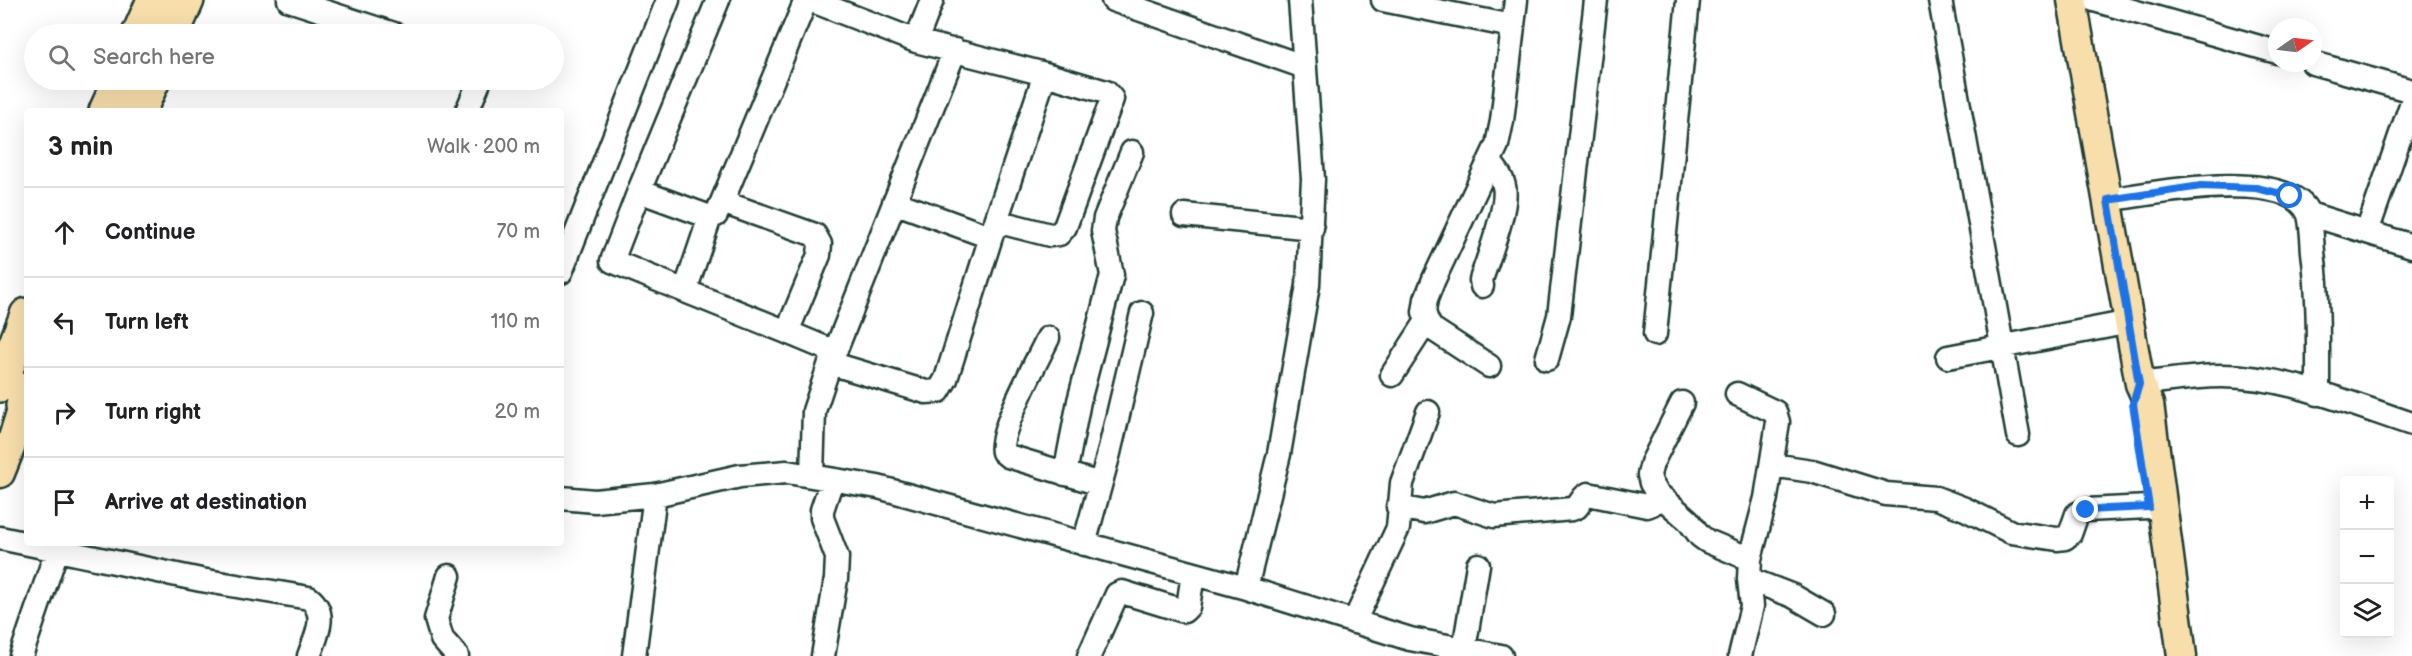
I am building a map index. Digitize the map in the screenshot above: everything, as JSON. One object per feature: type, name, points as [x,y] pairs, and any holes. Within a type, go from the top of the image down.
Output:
[{"type":"highway","points":[[107,108],[115,90]]},
{"type":"highway","points":[[141,108],[149,90]]},
{"type":"highway","points":[[19,399],[24,346]]},
{"type":"main road","points":[[2072,0],[2139,384],[2149,404],[2182,656]]},
{"type":"main road","points":[[2139,384],[2133,404],[2149,507],[2167,656]]},
{"type":"main road","points":[[0,473],[19,446],[19,399]]},
{"type":"street","points":[[289,0],[363,24]]},
{"type":"street","points":[[564,264],[668,0]]},
{"type":"street","points":[[718,0],[612,261],[787,332],[833,358],[926,392],[939,391],[946,380],[1045,74]]},
{"type":"street","points":[[685,291],[716,210],[808,0],[916,40],[1106,92],[1112,99],[1065,228],[1059,234],[993,229],[894,202]]},
{"type":"street","points":[[916,40],[932,0]]},
{"type":"street","points":[[1113,0],[1305,67]]},
{"type":"street","points":[[1246,588],[1279,454],[1308,285],[1313,178],[1300,0]]},
{"type":"street","points":[[1383,0],[1512,26]]},
{"type":"street","points":[[1489,366],[1431,328],[1424,312],[1426,299],[1490,162],[1502,121],[1516,0]]},
{"type":"street","points":[[1547,359],[1559,316],[1596,0]]},
{"type":"street","points":[[1654,334],[1688,0]]},
{"type":"street","points":[[1940,0],[2018,435]]},
{"type":"street","points":[[2094,0],[2268,49]]},
{"type":"street","points":[[823,656],[837,579],[837,556],[822,518],[822,478],[814,411],[955,50]]},
{"type":"street","points":[[2322,66],[2412,91]]},
{"type":"street","points":[[468,108],[476,90]]},
{"type":"street","points":[[2367,232],[2412,102]]},
{"type":"street","points":[[1065,474],[1079,401],[1112,275],[1103,231],[1105,218],[1132,152]]},
{"type":"street","points":[[1482,286],[1481,280],[1505,203],[1505,189],[1500,175],[1490,162]]},
{"type":"street","points":[[2108,200],[2201,186],[2256,188],[2290,196],[2308,214],[2412,246]]},
{"type":"street","points":[[639,191],[815,235],[820,244],[819,255],[787,332]]},
{"type":"street","points":[[2308,214],[2318,294],[2318,394]]},
{"type":"street","points":[[1184,215],[1312,228]]},
{"type":"street","points":[[1084,544],[1142,313]]},
{"type":"street","points":[[1392,375],[1427,321]]},
{"type":"street","points":[[1948,357],[2130,322]]},
{"type":"street","points":[[1048,338],[1013,411],[1001,447],[1008,456],[1100,484]]},
{"type":"street","points":[[2139,384],[2222,376],[2260,380],[2318,394],[2412,424]]},
{"type":"street","points":[[1737,394],[1775,412],[1778,422],[1761,521],[1749,569],[1752,606],[1740,656]]},
{"type":"street","points":[[1682,403],[1652,463],[1649,475],[1657,493],[1688,520],[1707,541],[1824,614]]},
{"type":"street","points":[[1354,621],[1398,528],[1398,507],[1402,483],[1428,412]]},
{"type":"street","points":[[1772,465],[1812,471],[1886,494],[1936,498],[1965,509],[2011,532],[2057,539],[2065,538],[2070,534],[2077,514],[2086,510],[2149,507]]},
{"type":"street","points":[[564,498],[595,501],[655,495],[740,476],[787,472],[878,487],[1246,588],[1354,621],[1406,647],[1464,649],[1501,656]]},
{"type":"street","points":[[1398,507],[1424,512],[1454,503],[1486,514],[1506,516],[1572,509],[1577,507],[1588,494],[1647,506],[1652,504],[1657,493]]},
{"type":"street","points":[[634,656],[655,495]]},
{"type":"street","points":[[0,538],[24,543]]},
{"type":"street","points":[[38,546],[201,580],[309,598],[320,612],[320,622],[309,656]]},
{"type":"street","points":[[21,656],[57,550]]},
{"type":"street","points":[[1464,649],[1478,566]]},
{"type":"street","points":[[1089,656],[1117,594],[1122,592],[1184,611],[1188,607],[1193,574]]},
{"type":"street","points":[[450,576],[436,619],[442,639],[457,656]]},
{"type":"route","points":[[2086,510],[2149,507],[2133,404],[2139,384],[2108,200],[2201,186],[2256,188],[2290,196]]}]
